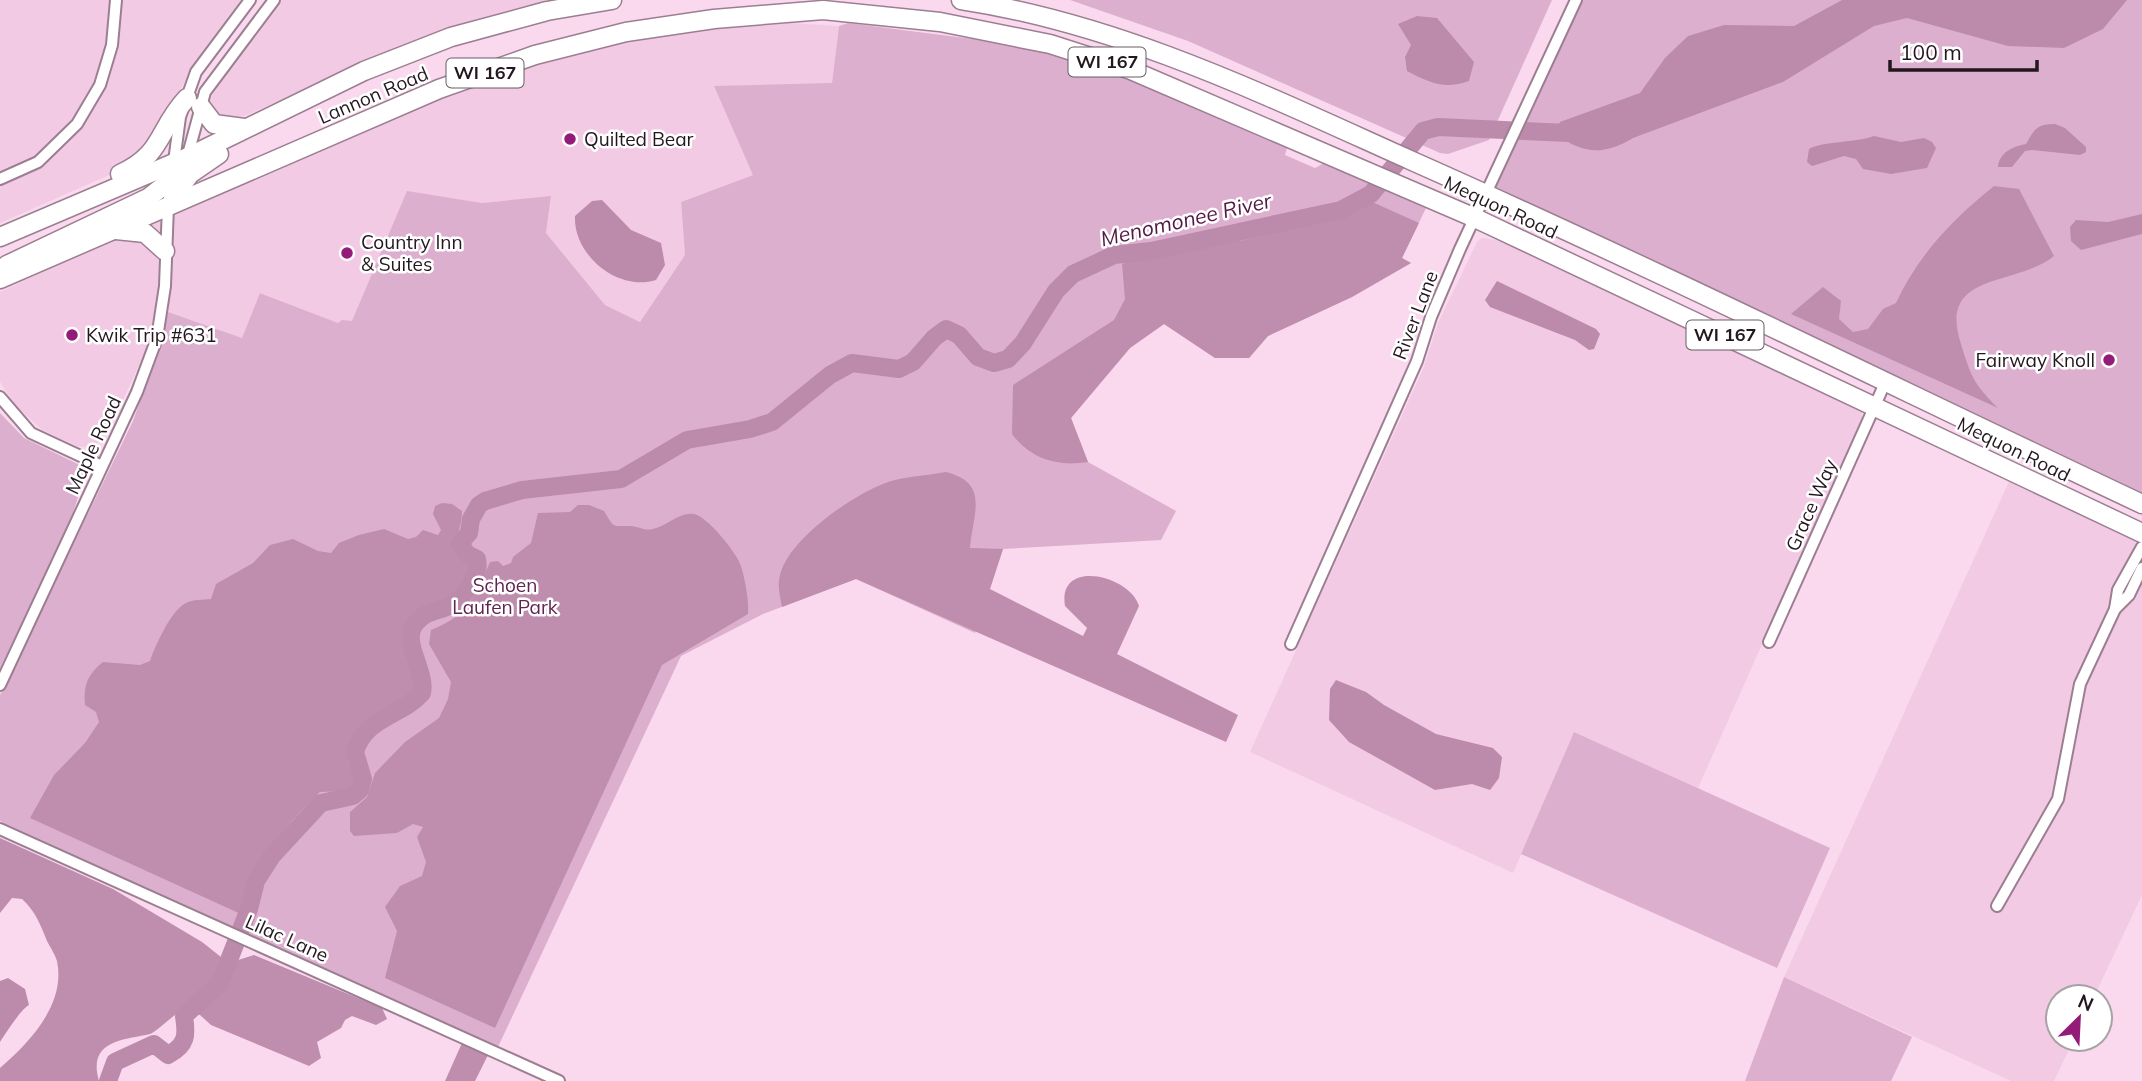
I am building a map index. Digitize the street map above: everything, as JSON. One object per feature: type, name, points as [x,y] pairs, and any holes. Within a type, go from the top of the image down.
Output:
[{"type":"main road","name":"Lannon Road","points":[[0,237],[177,167],[244,128],[364,71],[451,37],[547,11],[612,0]]},
{"type":"main road","name":"Mequon Road","points":[[961,0],[1062,20],[1153,49],[1488,194],[2142,504]]},
{"type":"main road","name":"Lannon Road","points":[[0,279],[439,89],[535,55],[626,32],[822,5]]},
{"type":"main road","name":"Mequon Road","points":[[822,5],[940,22],[1050,44],[1131,70],[1475,218],[2142,533]]},
{"type":"main road","points":[[29,224],[66,199],[139,165],[150,156],[172,114],[194,102],[214,124],[244,128]]},
{"type":"main road","points":[[168,206],[190,174],[202,163],[265,129],[285,109]]},
{"type":"main road","points":[[0,268],[57,238],[148,198],[177,167]]},
{"type":"main road","points":[[112,230],[145,233],[166,251]]},
{"type":"main road","points":[[1660,304],[1670,282]]},
{"type":"street","points":[[0,179],[38,162],[77,124],[100,85],[112,45],[116,0]]},
{"type":"street","name":"Maple Road","points":[[0,685],[137,392],[157,338],[165,286],[168,206],[194,102],[196,72],[250,0]]},
{"type":"street","name":"Maple Road","points":[[168,206],[177,167],[176,133],[194,102],[205,92],[274,0]]},
{"type":"street","name":"River Lane","points":[[1291,645],[1417,361],[1431,317],[1576,0]]},
{"type":"street","name":"Grace Way","points":[[1769,642],[1885,383]]},
{"type":"street","points":[[0,397],[31,433],[102,466]]},
{"type":"street","points":[[1997,906],[2058,799],[2080,684],[2115,608],[2118,590],[2142,547]]},
{"type":"street","points":[[2115,608],[2129,595],[2142,568]]},
{"type":"street","name":"Lilac Lane","points":[[0,829],[559,1081]]},
{"type":"shaded area","points":[[0,0],[243,0],[192,67],[151,148],[123,169],[0,223]]},
{"type":"shaded area","points":[[282,0],[559,0],[455,30],[364,64],[226,124],[207,107],[209,101],[225,74]]},
{"type":"shaded area","points":[[1842,0],[2127,0],[2103,29],[2064,48],[2008,46],[1907,18],[1874,26],[1783,82],[1612,148],[1585,149],[1555,134],[1560,122],[1640,93],[1665,58],[1688,36],[1724,25],[1794,26]]},
{"type":"shaded area","points":[[1417,16],[1437,18],[1474,62],[1469,81],[1452,85],[1438,84],[1407,71],[1405,57],[1411,45],[1398,24]]},
{"type":"shaded area","points":[[790,23],[839,26],[832,83],[753,175],[681,202],[685,255],[640,322],[605,305],[546,233],[551,197],[482,203],[408,192],[350,328],[261,293],[242,338],[168,312],[154,314],[147,349],[120,406],[94,449],[77,446],[42,430],[15,405],[0,382],[0,292],[201,198],[464,88],[498,68],[709,28]]},
{"type":"shaded area","points":[[2055,124],[2065,128],[2086,147],[2086,152],[2080,155],[2025,151],[2012,167],[1998,167],[2004,154],[2016,146],[2026,144],[2036,129]]},
{"type":"shaded area","points":[[1874,136],[1901,142],[1924,138],[1936,148],[1927,168],[1891,174],[1863,169],[1856,159],[1844,156],[1812,166],[1807,162],[1809,149],[1815,146]]},
{"type":"shaded area","points":[[602,200],[631,230],[661,243],[665,265],[656,280],[627,281],[613,275],[600,267],[581,244],[575,216],[592,201]]},
{"type":"shaded area","points":[[2142,214],[2142,234],[2081,250],[2071,241],[2070,227],[2076,220],[2108,222]]},
{"type":"shaded area","points":[[1482,238],[1496,240],[1560,265],[1860,406],[1862,411],[1862,420],[1698,788],[1574,732],[1513,873],[1250,752],[1423,369],[1438,323],[1477,242]]},
{"type":"shaded area","points":[[1497,281],[1596,329],[1600,334],[1594,349],[1589,350],[1575,340],[1490,307],[1485,300]]},
{"type":"shaded area","points":[[2012,475],[2142,536],[2142,895],[2101,983],[2044,983],[2044,1053],[2067,1053],[2054,1081],[2011,1081],[1784,977]]},
{"type":"shaded area","points":[[1336,680],[1366,692],[1436,734],[1493,748],[1502,757],[1499,778],[1490,790],[1472,784],[1435,790],[1349,742],[1329,720],[1330,689]]},
{"type":"shaded area","points":[[8,978],[25,989],[29,1005],[0,1042],[0,981]]},
{"type":"green space","points":[[1070,0],[1552,0],[1489,140],[1448,154],[1440,153],[1188,41]]},
{"type":"green space","points":[[1576,0],[2142,0],[2142,496],[1488,194]]},
{"type":"green space","name":"Schoen Laufen Park","points":[[848,23],[1004,43],[1043,52],[1160,90],[1274,140],[1287,148],[1285,155],[1315,168],[1324,163],[1426,208],[1402,258],[1411,263],[1352,297],[1268,336],[1249,358],[1215,358],[1164,324],[1130,348],[1071,418],[1088,462],[1176,511],[1161,540],[1003,549],[975,633],[856,579],[763,614],[681,656],[498,1047],[0,821],[0,695],[133,421],[160,346],[168,312],[242,338],[260,293],[338,323],[342,320],[352,321],[407,191],[482,203],[551,196],[546,233],[605,305],[640,322],[685,255],[681,202],[753,175],[714,86],[832,83],[839,26]]},
{"type":"green space","points":[[1994,186],[2019,189],[2054,256],[2038,266],[1984,284],[1970,292],[1960,304],[1957,321],[1968,365],[1978,386],[1998,408],[1791,314],[1823,287],[1841,301],[1839,319],[1853,332],[1868,329],[1883,309],[1896,303],[1915,269],[1938,239],[1964,211]]},
{"type":"green space","points":[[1370,201],[1419,223],[1402,258],[1411,263],[1352,297],[1268,336],[1249,358],[1215,358],[1164,324],[1130,348],[1071,418],[1088,462],[1066,463],[1045,459],[1027,450],[1012,434],[1013,385],[1114,320],[1125,299],[1122,264],[1143,254],[1181,253],[1214,241],[1241,241],[1349,214]]},
{"type":"green space","points":[[0,413],[24,438],[84,467],[86,472],[68,529],[0,668]]},
{"type":"green space","points":[[946,472],[960,477],[974,492],[976,501],[970,548],[1003,549],[990,589],[1083,636],[1087,628],[1065,606],[1066,591],[1072,581],[1096,576],[1123,586],[1133,595],[1139,606],[1117,654],[1238,715],[1226,742],[856,579],[782,607],[779,583],[786,561],[795,547],[822,521],[869,490],[890,481]]},
{"type":"green space","points":[[442,503],[452,504],[462,511],[456,539],[459,547],[475,564],[459,594],[420,611],[405,626],[405,644],[417,678],[415,695],[381,711],[362,726],[350,747],[348,761],[356,776],[356,787],[349,791],[320,792],[294,819],[261,863],[253,879],[243,915],[30,818],[54,775],[85,743],[99,722],[96,712],[85,705],[85,692],[90,676],[103,662],[140,665],[150,661],[164,630],[179,608],[190,601],[211,599],[216,584],[253,563],[270,545],[293,539],[318,551],[331,553],[339,543],[384,529],[408,539],[416,537],[423,530],[438,535],[441,530],[433,514],[435,506]]},
{"type":"green space","name":"Schoen Laufen Park","points":[[578,505],[589,505],[604,511],[615,526],[632,526],[647,530],[683,515],[700,516],[721,536],[738,560],[746,590],[748,614],[662,665],[495,1028],[385,978],[397,931],[385,907],[400,886],[422,876],[426,862],[417,837],[423,827],[413,824],[397,833],[354,836],[350,831],[350,812],[367,797],[375,773],[405,742],[439,718],[448,699],[451,682],[429,644],[431,630],[454,618],[469,604],[490,562],[498,561],[503,566],[511,563],[513,557],[531,543],[538,513],[570,512]]},
{"type":"green space","points":[[1574,732],[1830,848],[1777,968],[1521,854]]},
{"type":"green space","points":[[0,838],[113,889],[202,942],[221,957],[235,961],[254,955],[382,1008],[387,1019],[376,1025],[352,1016],[345,1020],[341,1028],[317,1042],[321,1058],[309,1066],[211,1025],[200,1015],[181,1011],[152,1033],[110,1044],[98,1057],[99,1081],[0,1081],[0,1068],[34,1034],[51,1007],[58,977],[55,956],[37,918],[27,904],[22,899],[12,898],[0,913]]},
{"type":"green space","points":[[1784,977],[1912,1037],[1891,1081],[1745,1081]]},
{"type":"green space","points":[[462,1043],[488,1055],[475,1081],[445,1081]]},
{"type":"waterway","name":"Menomonee River","points":[[108,1081],[115,1062],[154,1044],[168,1055],[179,1047],[185,1034],[184,1016],[220,983],[249,909],[256,881],[272,856],[321,803],[353,796],[360,790],[363,779],[355,752],[360,740],[375,724],[414,701],[422,693],[423,685],[412,648],[411,631],[422,617],[458,601],[473,580],[477,559],[467,554],[460,543],[469,533],[471,519],[479,505],[485,501],[522,490],[621,479],[687,440],[750,429],[772,422],[830,375],[852,363],[899,369],[913,362],[934,338],[946,329],[959,335],[978,357],[994,363],[1008,359],[1023,343],[1056,291],[1073,274],[1114,255],[1151,251],[1341,210],[1371,194],[1423,131],[1438,127],[1568,133],[1576,131]]},
{"type":"place","name":"Quilted Bear","points":[[570,139]]},
{"type":"place","name":"Country Inn & Suites","points":[[347,253]]},
{"type":"place","name":"Kwik Trip #631","points":[[72,335]]},
{"type":"place","name":"Fairway Knoll","points":[[2109,360]]}]
